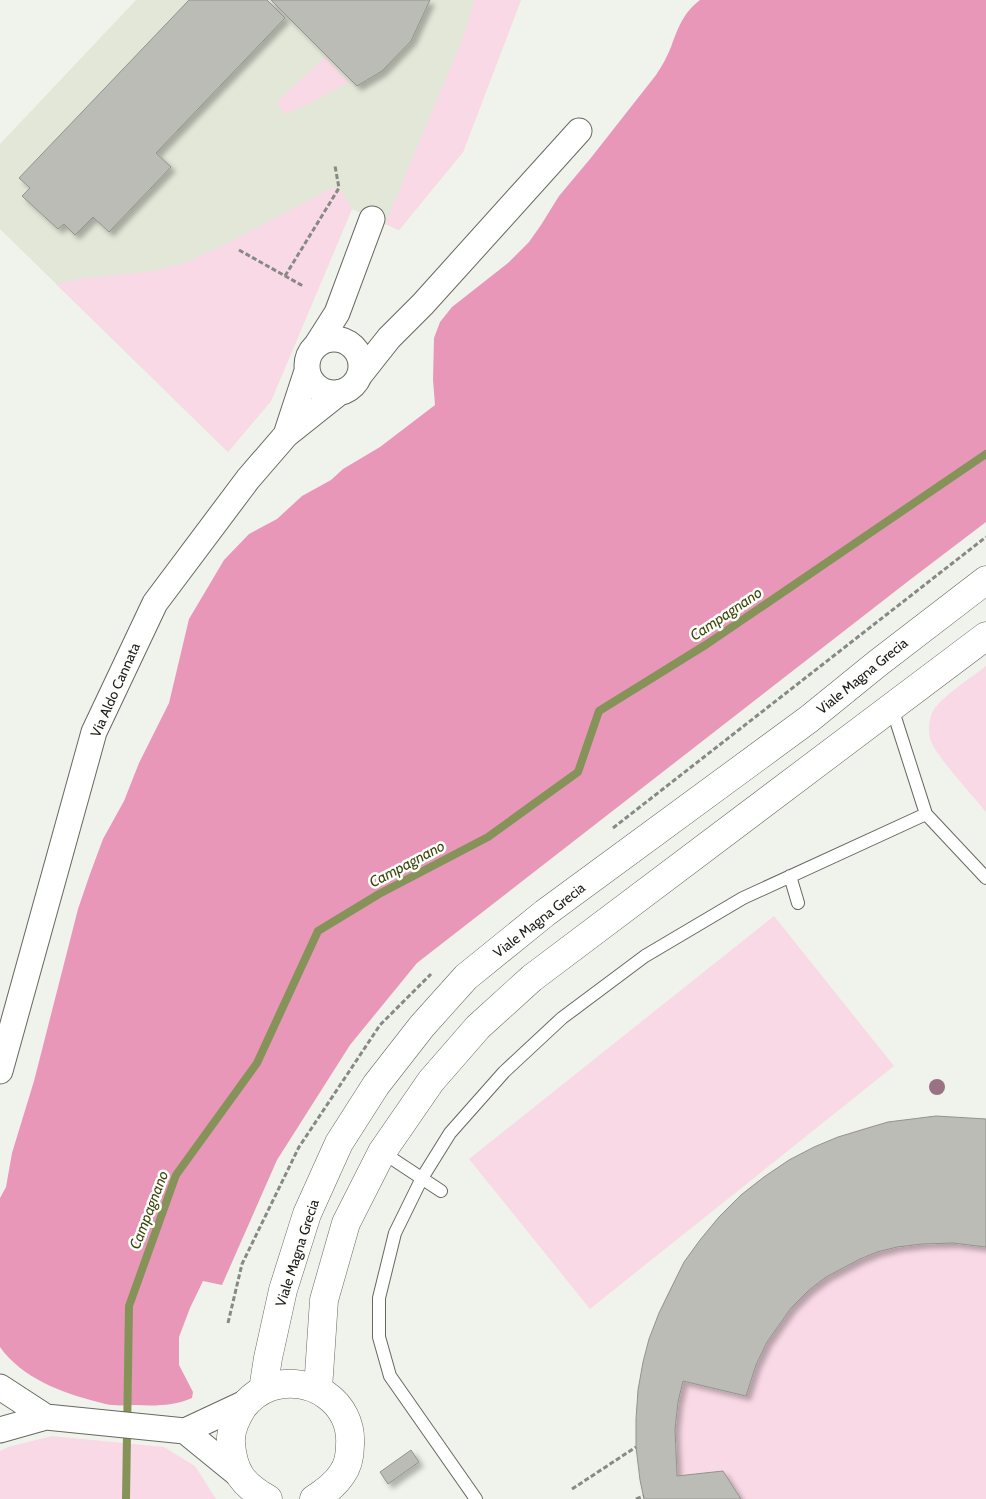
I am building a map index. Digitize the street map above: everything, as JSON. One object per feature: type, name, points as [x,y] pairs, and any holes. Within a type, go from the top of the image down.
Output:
[{"type":"street","name":"Via Aldo Cannata","points":[[0,1071],[94,732],[155,603],[248,479],[286,436],[340,392],[348,389],[355,383],[389,338],[423,304],[579,131]]},
{"type":"street","name":"Via Aldo Cannata","points":[[286,436],[307,371],[310,353],[337,313],[372,218]]},
{"type":"street","points":[[337,313],[351,345],[360,358],[359,376]]},
{"type":"street","points":[[316,346],[324,341],[333,339],[342,340],[351,345],[389,338]]},
{"type":"street","points":[[307,371],[310,379],[323,391],[340,392]]},
{"type":"street","name":"Viale Magna Grecia","points":[[268,1499],[252,1490],[239,1475],[232,1457],[230,1437],[236,1418],[255,1396],[268,1358],[283,1290],[304,1223],[339,1143],[376,1085],[422,1026],[466,976],[545,913],[809,719],[986,580]]},
{"type":"street","points":[[318,1390],[324,1300],[346,1224],[382,1152],[431,1081],[478,1027],[532,978],[986,636]]},
{"type":"street","points":[[0,1430],[46,1417],[185,1431],[281,1384],[300,1384],[318,1390],[334,1401],[345,1417],[351,1436],[350,1455],[343,1474],[330,1488],[314,1499]]},
{"type":"street","points":[[0,1387],[46,1417]]},
{"type":"street","points":[[185,1431],[239,1475]]},
{"type":"lane","points":[[892,708],[926,814],[986,878]]},
{"type":"lane","points":[[476,1499],[390,1376],[379,1338],[379,1298],[395,1233],[422,1178],[450,1133],[504,1072],[562,1018],[645,956],[743,898],[926,814]]},
{"type":"lane","points":[[790,876],[798,902]]},
{"type":"lane","points":[[382,1152],[441,1191]]},
{"type":"path","points":[[285,276],[339,188],[335,166]]},
{"type":"path","points":[[239,250],[303,286]]},
{"type":"path","points":[[572,1489],[636,1447]]},
{"type":"path","points":[[636,1499],[644,1496]]},
{"type":"shaded area","points":[[136,0],[521,0],[463,152],[399,230],[352,209],[271,401],[228,452],[0,229],[0,144]]},
{"type":"shaded area","points":[[474,0],[521,0],[463,152],[399,230],[385,224],[465,33]]},
{"type":"shaded area","points":[[700,0],[986,0],[986,522],[417,963],[350,1045],[277,1160],[222,1285],[203,1281],[179,1337],[179,1365],[193,1392],[192,1398],[164,1405],[111,1405],[71,1394],[44,1383],[31,1376],[9,1358],[0,1347],[0,1198],[6,1187],[12,1153],[34,1081],[78,909],[103,839],[124,801],[139,763],[169,703],[189,619],[224,560],[249,534],[277,519],[302,496],[331,480],[343,469],[380,447],[435,405],[433,380],[434,338],[440,322],[452,307],[508,263],[529,242],[559,196],[656,75],[668,54],[682,21],[689,10]]},
{"type":"shaded area","points":[[325,57],[348,82],[314,101],[285,114],[277,102]]},
{"type":"shaded area","points":[[332,188],[339,188],[352,209],[271,401],[228,452],[56,284],[85,278],[155,271],[187,262],[224,245]]},
{"type":"shaded area","points":[[986,666],[986,812],[938,754],[930,738],[929,728],[933,711],[937,705]]},
{"type":"shaded area","points":[[774,916],[894,1066],[590,1309],[469,1159]]},
{"type":"shaded area","points":[[936,1116],[986,1119],[986,1499],[644,1499],[637,1450],[638,1401],[646,1353],[662,1306],[684,1263],[713,1223],[748,1189],[789,1160],[812,1148],[875,1125]]},
{"type":"shaded area","points":[[52,1436],[164,1447],[195,1466],[216,1499],[0,1499],[0,1451],[8,1447]]},
{"type":"building","points":[[189,0],[267,0],[285,18],[156,153],[171,167],[109,232],[93,217],[75,235],[64,224],[58,229],[22,196],[30,188],[19,178]]},
{"type":"building","points":[[271,0],[430,0],[411,41],[382,71],[357,86]]},
{"type":"building","points":[[936,1116],[986,1119],[986,1247],[953,1243],[922,1244],[897,1247],[860,1259],[826,1277],[809,1290],[791,1308],[767,1342],[756,1365],[746,1396],[683,1381],[675,1429],[677,1476],[723,1471],[741,1499],[644,1499],[636,1447],[638,1390],[643,1362],[659,1313],[684,1262],[700,1240],[741,1195],[789,1160],[838,1137],[888,1122]]},
{"type":"building","points":[[411,1450],[419,1462],[388,1484],[380,1472]]},
{"type":"waterway","name":"Campagnano","points":[[126,1499],[129,1306],[176,1175],[257,1063],[318,931],[379,894],[488,837],[578,772],[599,711],[707,644],[986,454]]}]
